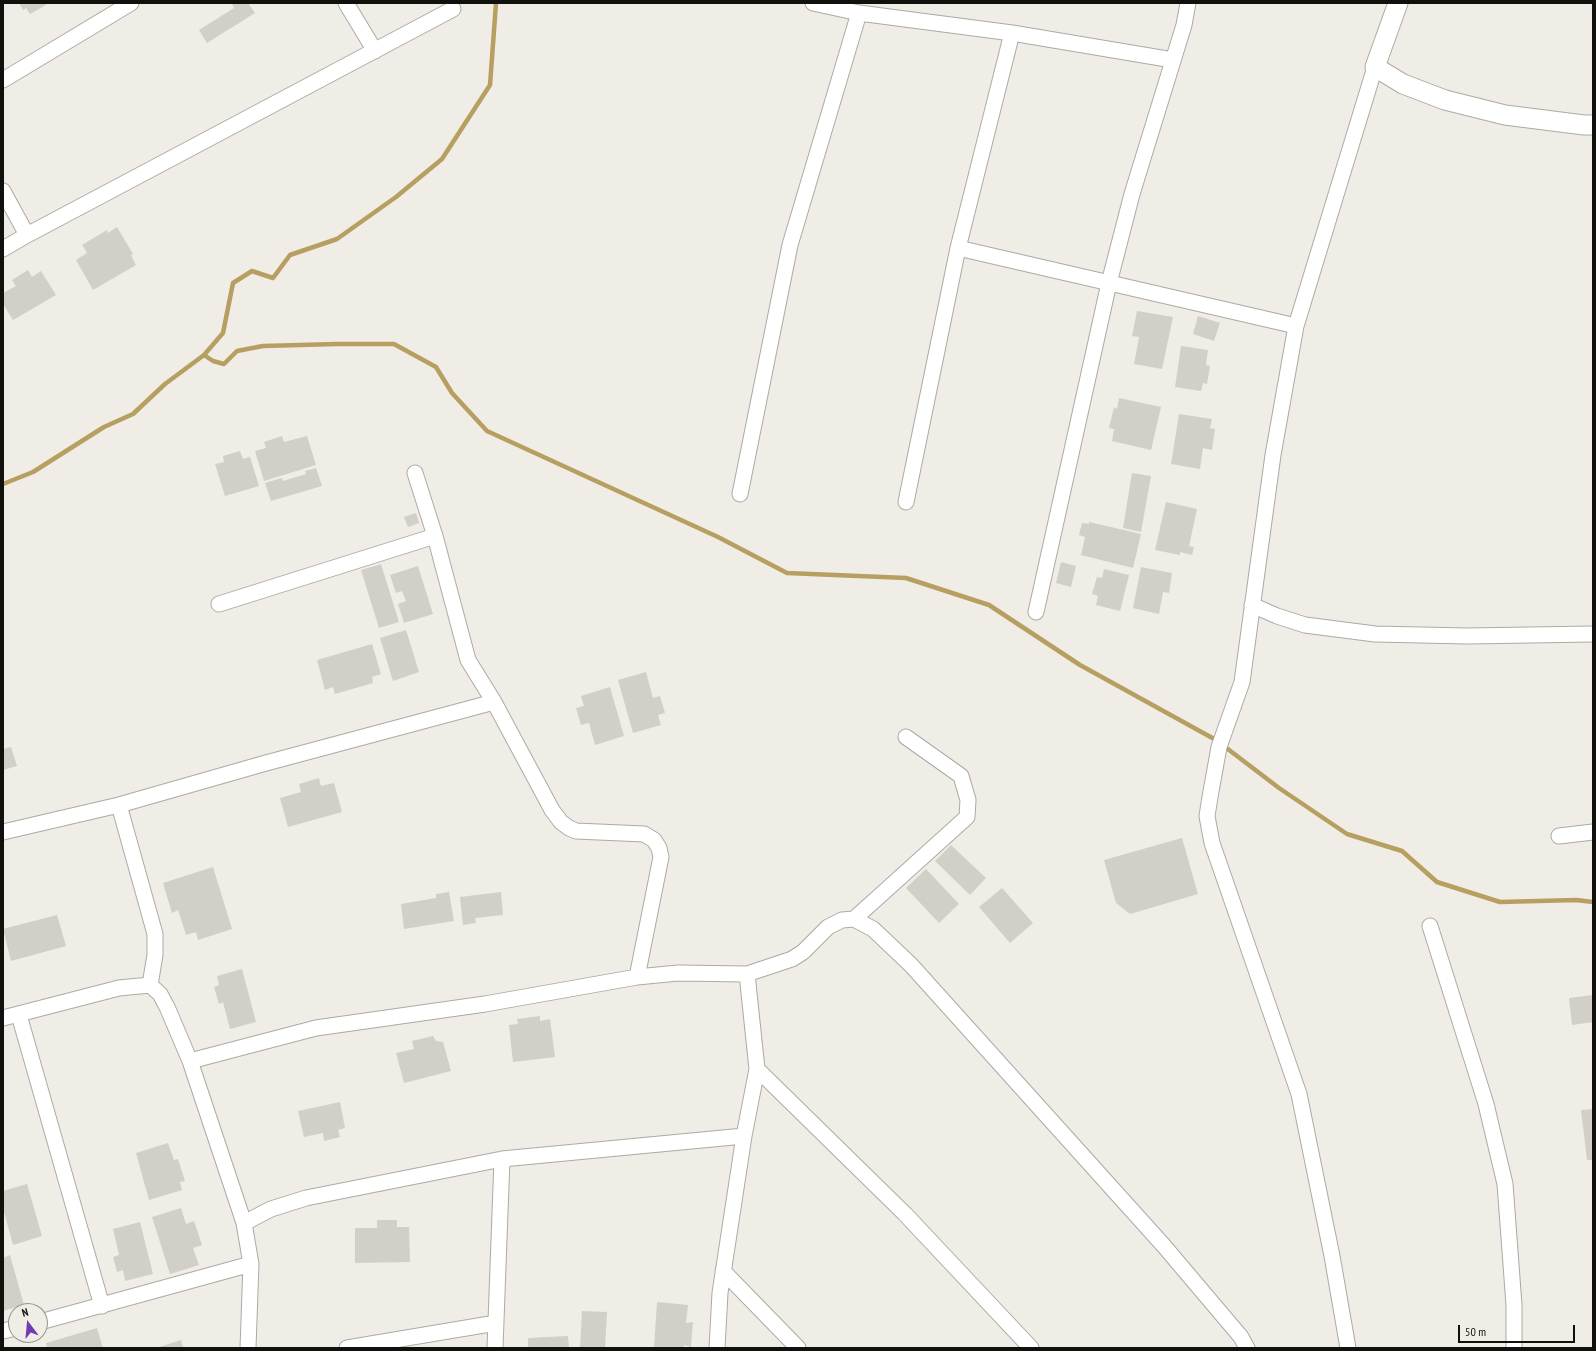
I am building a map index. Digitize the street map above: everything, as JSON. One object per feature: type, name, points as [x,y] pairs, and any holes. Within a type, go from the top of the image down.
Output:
[{"type":"street","points":[[3,80],[130,3]]},
{"type":"street","points":[[346,3],[375,51]]},
{"type":"street","points":[[813,3],[859,13],[1012,32],[1173,60]]},
{"type":"street","points":[[1036,612],[1109,283],[1132,194],[1184,25],[1188,3]]},
{"type":"street","points":[[1348,1348],[1332,1256],[1299,1094],[1212,843],[1207,816],[1221,743],[1242,682],[1273,455],[1296,326],[1375,67],[1398,3]]},
{"type":"street","points":[[3,249],[453,9]]},
{"type":"street","points":[[740,494],[790,245],[859,13]]},
{"type":"street","points":[[906,502],[958,248],[1012,32]]},
{"type":"street","points":[[1375,67],[1403,84],[1445,100],[1505,115],[1584,125],[1593,124]]},
{"type":"street","points":[[3,191],[27,235]]},
{"type":"street","points":[[958,248],[1296,326]]},
{"type":"street","points":[[415,473],[435,536],[468,660],[494,702],[552,810],[561,822],[576,831],[644,834],[654,840],[659,848],[661,857],[637,976]]},
{"type":"street","points":[[219,604],[435,536]]},
{"type":"street","points":[[1252,605],[1276,616],[1306,625],[1375,634],[1467,636],[1593,634]]},
{"type":"street","points":[[3,832],[119,805],[266,763],[494,702]]},
{"type":"street","points":[[854,919],[967,817],[968,800],[961,776],[906,737]]},
{"type":"street","points":[[119,805],[155,934],[155,955],[150,985]]},
{"type":"street","points":[[1559,836],[1593,832]]},
{"type":"street","points":[[190,1061],[316,1028],[485,1004],[637,976],[678,973],[747,974],[792,959],[803,952],[828,927],[842,920],[854,919],[873,929],[911,965],[1164,1246],[1241,1337],[1247,1348]]},
{"type":"street","points":[[1430,926],[1486,1104],[1505,1184],[1514,1305],[1514,1348]]},
{"type":"street","points":[[717,1348],[720,1293],[723,1271],[744,1136],[757,1069],[747,974]]},
{"type":"street","points":[[3,1018],[119,988],[150,985],[160,994],[168,1007],[190,1061],[244,1223],[251,1264],[248,1348]]},
{"type":"street","points":[[19,1015],[102,1306]]},
{"type":"street","points":[[757,1069],[905,1214],[1031,1348]]},
{"type":"street","points":[[244,1223],[271,1209],[306,1198],[502,1159],[744,1136]]},
{"type":"street","points":[[495,1348],[502,1159]]},
{"type":"street","points":[[48,1320],[251,1264]]},
{"type":"street","points":[[723,1271],[798,1348]]},
{"type":"street","points":[[347,1348],[496,1323]]},
{"type":"building","points":[[19,3],[45,3],[46,5],[30,14],[26,8],[23,10]]},
{"type":"building","points":[[248,3],[255,13],[207,43],[199,30],[234,8],[232,4]]},
{"type":"building","points":[[117,227],[133,254],[131,255],[136,265],[93,290],[76,260],[87,253],[82,245],[107,230],[108,233]]},
{"type":"building","points":[[28,270],[32,277],[41,271],[56,295],[13,320],[3,304],[3,293],[16,286],[12,280]]},
{"type":"building","points":[[1137,311],[1173,317],[1162,369],[1134,364],[1139,337],[1132,336]]},
{"type":"building","points":[[1198,316],[1220,323],[1214,341],[1193,334]]},
{"type":"building","points":[[1181,346],[1208,350],[1206,365],[1210,366],[1207,384],[1203,383],[1201,391],[1175,387]]},
{"type":"building","points":[[1119,398],[1161,407],[1151,450],[1112,441],[1114,429],[1109,428],[1114,407],[1117,409]]},
{"type":"building","points":[[1179,414],[1212,419],[1210,428],[1215,429],[1212,450],[1203,448],[1200,469],[1171,464]]},
{"type":"building","points":[[282,436],[284,442],[307,436],[316,465],[264,481],[255,451],[266,448],[264,442]]},
{"type":"building","points":[[240,451],[243,459],[250,457],[259,486],[225,496],[215,464],[224,462],[223,456]]},
{"type":"building","points":[[316,468],[322,486],[271,501],[265,483],[282,478],[283,481],[306,474],[305,471]]},
{"type":"building","points":[[1132,473],[1151,476],[1141,532],[1123,528]]},
{"type":"building","points":[[1166,502],[1197,509],[1189,546],[1194,547],[1192,555],[1180,552],[1180,555],[1155,550]]},
{"type":"building","points":[[416,513],[419,523],[408,527],[404,517]]},
{"type":"building","points":[[1089,522],[1141,534],[1133,568],[1081,555],[1085,537],[1079,535],[1082,523],[1089,524]]},
{"type":"building","points":[[1061,562],[1076,566],[1071,587],[1056,583]]},
{"type":"building","points":[[381,564],[399,622],[379,628],[361,570]]},
{"type":"building","points":[[418,566],[433,614],[404,623],[398,604],[406,601],[402,591],[396,593],[390,575]]},
{"type":"building","points":[[1141,567],[1172,573],[1169,593],[1163,592],[1159,614],[1133,608]]},
{"type":"building","points":[[1104,569],[1129,575],[1120,611],[1096,605],[1098,596],[1092,594],[1097,577],[1102,578]]},
{"type":"building","points":[[406,630],[419,672],[393,681],[380,638]]},
{"type":"building","points":[[372,644],[381,674],[372,677],[373,683],[335,694],[333,687],[325,690],[317,660]]},
{"type":"building","points":[[646,672],[653,698],[660,696],[665,713],[658,715],[661,725],[633,733],[618,680]]},
{"type":"building","points":[[610,687],[624,736],[595,745],[589,723],[581,725],[576,708],[584,706],[581,696]]},
{"type":"building","points":[[11,747],[17,766],[3,770],[3,749]]},
{"type":"building","points":[[319,778],[321,786],[334,783],[342,812],[288,827],[280,798],[301,792],[299,784]]},
{"type":"building","points":[[1182,838],[1198,894],[1130,914],[1116,903],[1104,860]]},
{"type":"building","points":[[951,845],[986,878],[970,895],[935,861]]},
{"type":"building","points":[[213,867],[232,929],[198,940],[196,932],[186,935],[178,910],[172,913],[163,883]]},
{"type":"building","points":[[926,869],[959,904],[939,923],[906,888]]},
{"type":"building","points":[[1002,888],[1033,923],[1010,943],[979,907]]},
{"type":"building","points":[[449,892],[454,921],[404,929],[401,904],[436,898],[436,894]]},
{"type":"building","points":[[501,892],[503,915],[475,918],[476,923],[463,925],[460,897]]},
{"type":"building","points":[[57,915],[66,946],[11,961],[3,929]]},
{"type":"building","points":[[242,969],[256,1022],[230,1029],[223,1002],[219,1004],[214,987],[219,985],[217,976]]},
{"type":"building","points":[[1593,995],[1593,1022],[1572,1025],[1569,998]]},
{"type":"building","points":[[540,1016],[540,1021],[550,1019],[555,1057],[513,1062],[509,1025],[518,1024],[517,1019]]},
{"type":"building","points":[[433,1036],[436,1041],[443,1042],[451,1071],[404,1083],[396,1053],[414,1049],[412,1041]]},
{"type":"building","points":[[340,1102],[345,1128],[338,1130],[340,1137],[324,1141],[323,1133],[304,1137],[298,1111]]},
{"type":"building","points":[[1593,1109],[1593,1160],[1587,1160],[1581,1110]]},
{"type":"building","points":[[168,1143],[174,1160],[178,1159],[185,1181],[180,1182],[182,1190],[149,1200],[136,1153]]},
{"type":"building","points":[[27,1184],[42,1236],[13,1245],[3,1208],[3,1191]]},
{"type":"building","points":[[181,1208],[186,1224],[194,1221],[202,1245],[193,1248],[199,1265],[170,1274],[152,1217]]},
{"type":"building","points":[[377,1220],[397,1220],[397,1227],[409,1227],[410,1262],[355,1263],[355,1228],[377,1228]]},
{"type":"building","points":[[140,1222],[153,1274],[125,1281],[123,1270],[117,1272],[113,1257],[119,1255],[113,1229]]},
{"type":"building","points":[[10,1255],[23,1303],[8,1303],[8,1310],[3,1311],[3,1258]]},
{"type":"building","points":[[657,1302],[688,1305],[686,1323],[693,1322],[691,1347],[684,1345],[684,1348],[654,1348]]},
{"type":"building","points":[[582,1311],[607,1312],[605,1348],[580,1348]]},
{"type":"building","points":[[97,1328],[103,1348],[47,1348],[46,1343]]},
{"type":"building","points":[[568,1336],[569,1348],[528,1348],[528,1338]]},
{"type":"building","points":[[181,1340],[183,1348],[156,1348]]},
{"type":"waterway","points":[[3,484],[33,472],[104,427],[133,414],[165,384],[204,355],[223,333],[233,283],[252,271],[273,278],[290,255],[337,239],[396,197],[442,159],[490,85],[496,3]]},
{"type":"waterway","points":[[204,355],[213,361],[224,364],[237,351],[263,346],[394,344],[436,367],[452,393],[487,431],[718,537],[787,573],[906,578],[989,605],[1080,665],[1216,740],[1279,788],[1347,834],[1402,851],[1437,882],[1500,902],[1576,900],[1593,902]]}]
